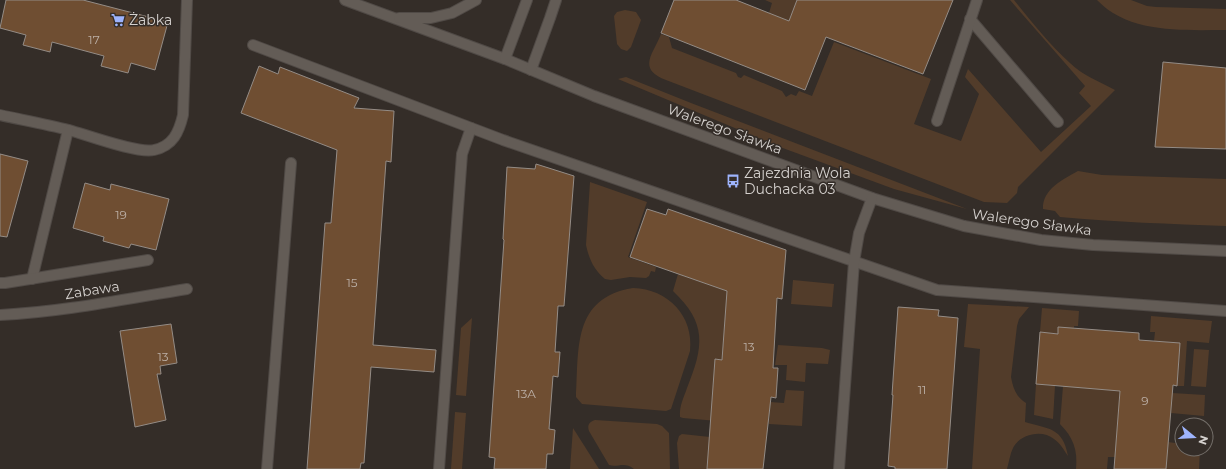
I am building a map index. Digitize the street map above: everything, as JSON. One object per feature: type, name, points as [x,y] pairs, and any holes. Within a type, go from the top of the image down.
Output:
[{"type":"street","points":[[0,114],[68,130],[138,150],[154,150],[171,143],[179,130],[183,115],[187,0]]},
{"type":"street","name":"Walerego Sławka","points":[[345,0],[531,70],[594,96],[872,198],[964,226],[1041,240],[1132,248],[1226,250]]},
{"type":"street","points":[[391,18],[431,18],[452,13],[476,0]]},
{"type":"street","points":[[505,60],[527,0]]},
{"type":"street","points":[[531,70],[556,0]]},
{"type":"street","points":[[937,121],[977,0]]},
{"type":"street","points":[[970,19],[1058,122]]},
{"type":"street","points":[[253,45],[503,140],[937,290],[1226,311]]},
{"type":"street","points":[[439,469],[462,154],[471,128]]},
{"type":"street","points":[[32,279],[68,130]]},
{"type":"street","points":[[267,469],[290,163]]},
{"type":"street","points":[[839,469],[854,262],[860,233],[872,198]]},
{"type":"street","points":[[0,283],[148,260]]},
{"type":"street","name":"Zabawa","points":[[0,315],[26,314],[62,309],[187,289]]},
{"type":"shaded area","points":[[765,0],[797,0],[789,21],[769,13],[772,3]]},
{"type":"shaded area","points":[[1010,0],[1014,0],[1062,56],[1080,71],[1115,90],[1018,187],[1017,193],[1007,203],[984,202],[666,80],[657,76],[649,66],[652,54],[661,34],[669,37],[672,48],[736,73],[738,77],[741,78],[744,75],[782,91],[786,97],[791,94],[796,96],[799,91],[812,96],[834,42],[931,79],[914,124],[961,141],[979,94],[965,77],[968,69],[1041,152],[1091,106],[1079,93],[1085,86]]},
{"type":"shaded area","points":[[1097,0],[1131,0],[1147,6],[1156,7],[1226,9],[1226,30],[1158,28],[1125,19],[1110,11]]},
{"type":"shaded area","points":[[625,10],[636,12],[641,20],[631,47],[627,51],[621,49],[617,44],[614,16],[617,12]]},
{"type":"shaded area","points":[[626,77],[967,209],[894,189],[780,147],[618,79]]},
{"type":"shaded area","points":[[1078,171],[1102,175],[1226,179],[1226,226],[1122,222],[1060,217],[1055,211],[1043,209],[1046,196],[1050,190],[1061,181]]},
{"type":"shaded area","points":[[590,182],[647,202],[628,257],[656,267],[655,272],[651,271],[649,276],[646,278],[630,277],[611,280],[605,279],[592,264],[586,245]]},
{"type":"shaded area","points":[[678,274],[727,291],[722,360],[715,360],[712,400],[717,421],[680,417],[682,402],[697,360],[699,336],[697,325],[692,314],[673,291]]},
{"type":"shaded area","points":[[793,280],[834,284],[832,307],[791,304]]},
{"type":"shaded area","points":[[633,288],[657,293],[667,299],[683,316],[688,327],[690,351],[671,409],[666,411],[582,404],[576,397],[579,344],[583,328],[589,314],[599,302],[613,294]]},
{"type":"shaded area","points":[[968,304],[1029,307],[1019,319],[1017,326],[1011,377],[1013,385],[1017,395],[1026,403],[1025,422],[1047,428],[1058,434],[1066,446],[1068,456],[1054,439],[1044,434],[1032,434],[1016,443],[1012,450],[1007,469],[972,469],[980,349],[964,347]]},
{"type":"shaded area","points":[[1042,308],[1079,311],[1078,326],[1074,326],[1074,328],[1058,327],[1058,334],[1040,332]]},
{"type":"shaded area","points":[[1151,316],[1212,321],[1209,343],[1187,341],[1184,386],[1177,386],[1180,343],[1154,341],[1155,332],[1150,332]]},
{"type":"shaded area","points":[[472,318],[466,396],[456,395],[461,328]]},
{"type":"shaded area","points":[[778,345],[822,348],[830,350],[828,364],[806,363],[805,382],[786,380],[787,365],[775,365]]},
{"type":"shaded area","points":[[1194,349],[1209,350],[1206,387],[1191,386]]},
{"type":"shaded area","points":[[1036,384],[1055,386],[1053,419],[1034,415]]},
{"type":"shaded area","points":[[1063,386],[1120,391],[1115,457],[1108,457],[1107,469],[1076,469],[1074,444],[1065,429],[1060,424]]},
{"type":"shaded area","points":[[786,390],[804,391],[802,426],[769,424],[770,402],[784,403]]},
{"type":"shaded area","points":[[1172,393],[1205,395],[1204,416],[1171,413]]},
{"type":"shaded area","points":[[455,412],[466,413],[462,469],[451,469]]},
{"type":"shaded area","points":[[595,420],[657,424],[662,426],[669,433],[670,469],[634,469],[627,465],[609,465],[589,431],[589,424]]},
{"type":"shaded area","points":[[573,428],[599,469],[570,469]]},
{"type":"shaded area","points":[[682,434],[710,437],[707,469],[679,469],[677,443],[679,436]]},
{"type":"shaded area","points":[[1168,442],[1174,443],[1174,457],[1200,457],[1199,469],[1166,469]]},
{"type":"building","points":[[6,0],[83,0],[168,22],[155,70],[131,63],[128,73],[101,66],[104,56],[52,42],[50,52],[23,45],[26,35],[0,28]]},
{"type":"building","points":[[674,0],[736,0],[789,21],[797,0],[953,0],[923,74],[826,37],[805,90],[661,33]]},
{"type":"building","points":[[1163,62],[1226,68],[1226,149],[1155,147]]},
{"type":"building","points":[[259,66],[278,74],[280,67],[359,98],[354,108],[394,111],[391,162],[386,161],[373,345],[436,350],[434,372],[371,367],[364,463],[361,463],[360,469],[307,469],[325,223],[331,223],[337,150],[241,113]]},
{"type":"building","points":[[0,154],[28,161],[7,237],[0,236]]},
{"type":"building","points":[[536,164],[574,176],[564,306],[558,306],[555,352],[560,352],[558,377],[553,376],[549,429],[555,430],[553,454],[547,454],[546,469],[494,469],[495,458],[489,457],[504,240],[507,167],[535,169]]},
{"type":"building","points":[[85,183],[110,190],[111,184],[169,199],[156,250],[131,244],[129,248],[103,241],[104,237],[73,228]]},
{"type":"building","points":[[647,209],[666,215],[668,209],[786,250],[782,299],[777,298],[773,368],[778,368],[776,398],[771,397],[763,469],[707,469],[715,359],[722,360],[727,291],[630,257]]},
{"type":"building","points":[[898,307],[939,310],[938,316],[958,318],[947,469],[895,469],[895,467],[888,466]]},
{"type":"building","points":[[171,324],[177,363],[160,366],[161,374],[157,374],[166,420],[135,427],[120,331]]},
{"type":"building","points":[[1058,327],[1139,333],[1139,340],[1180,343],[1177,386],[1173,385],[1166,469],[1114,469],[1120,391],[1036,384],[1040,332],[1058,334]]},
{"type":"place","name":"Żabka","points":[[118,20]]},
{"type":"place","name":"Zajezdnia Wola Duchacka 03","points":[[733,181]]}]
